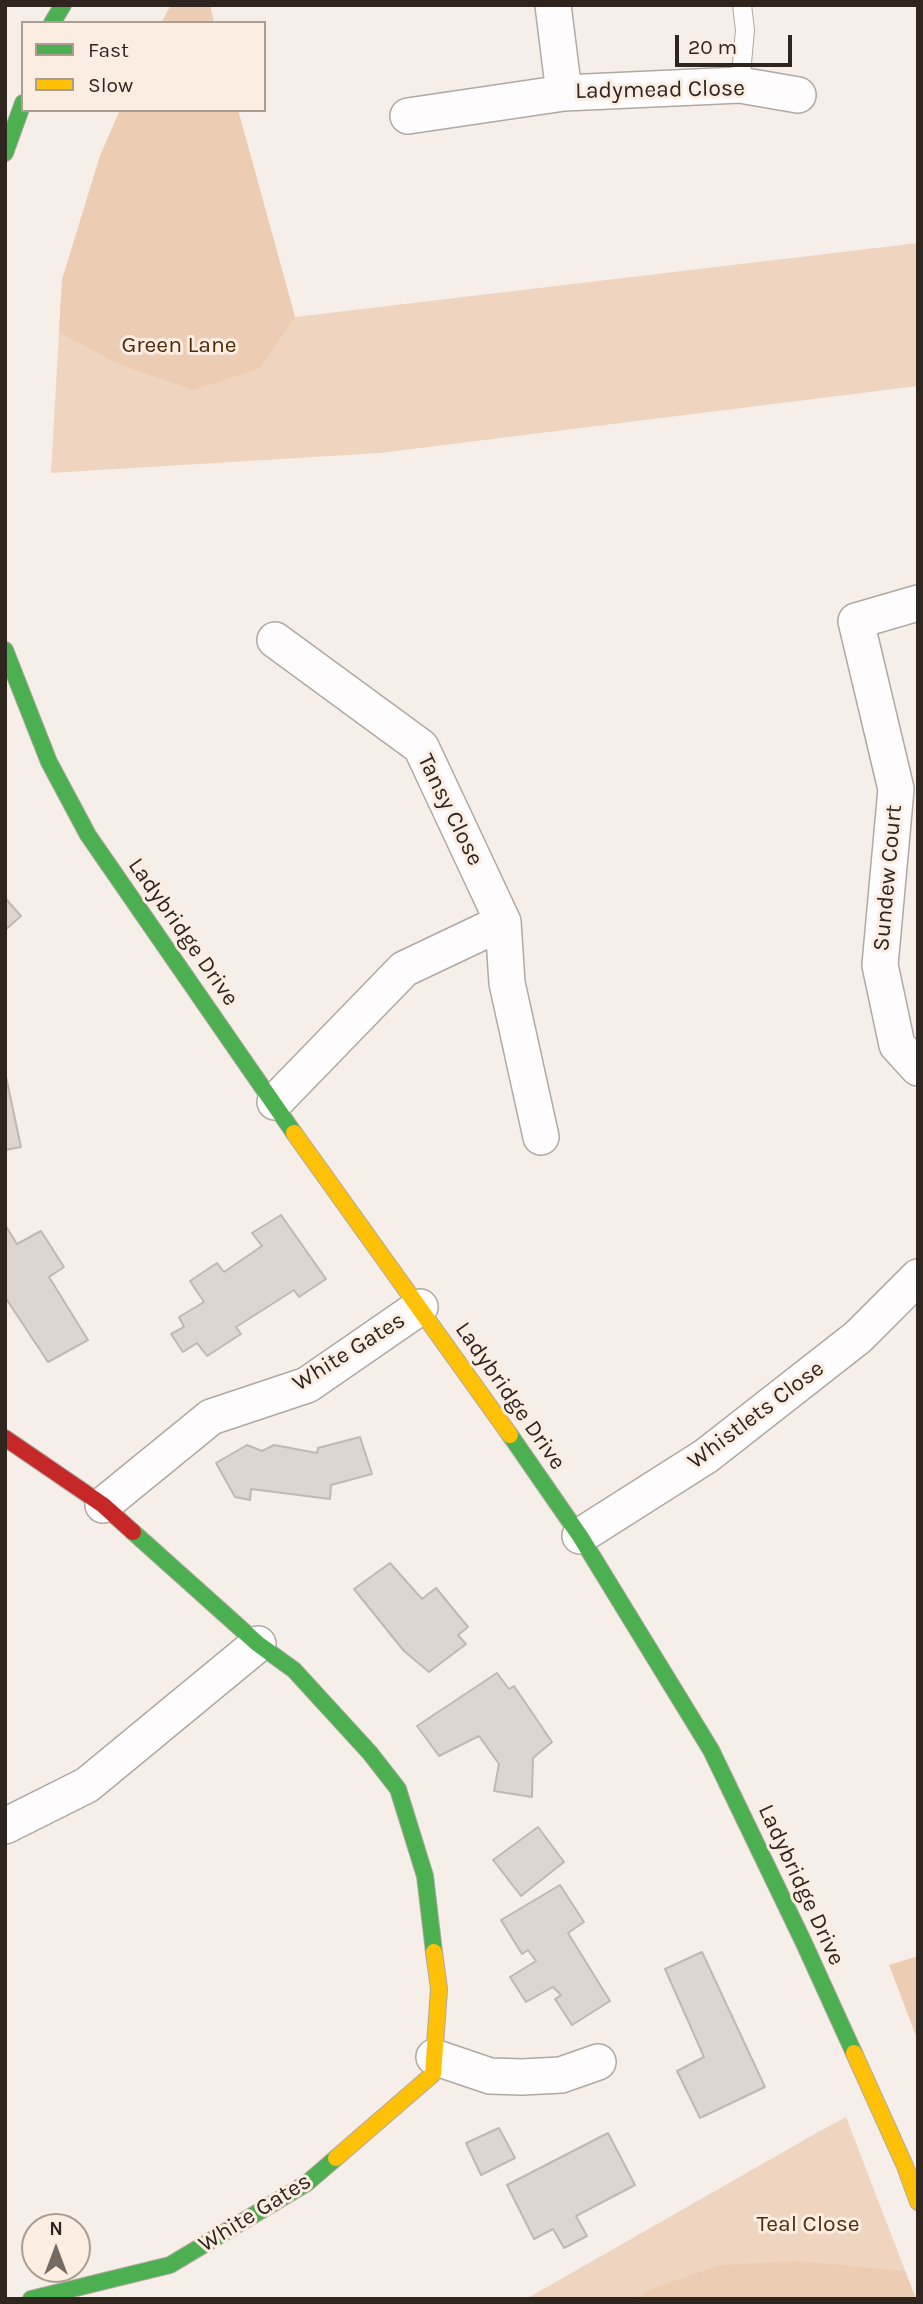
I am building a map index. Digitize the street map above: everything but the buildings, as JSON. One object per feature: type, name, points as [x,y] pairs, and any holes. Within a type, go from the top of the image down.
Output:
[{"type":"street","points":[[53,21],[63,5]]},
{"type":"street","name":"Ladymead Close","points":[[553,5],[564,93]]},
{"type":"street","name":"Ladymead Close","points":[[408,116],[564,93],[740,85],[798,96]]},
{"type":"street","points":[[5,153],[21,109]]},
{"type":"street","name":"Sundew Court","points":[[918,603],[856,621],[896,789],[880,965],[897,1045],[918,1068]]},
{"type":"street","name":"Tansy Close","points":[[275,640],[421,747],[503,922],[507,983],[541,1137]]},
{"type":"street","name":"Ladybridge Drive","points":[[5,650],[49,762],[88,835],[340,1199],[420,1307],[580,1536],[711,1750],[803,1941],[905,2166],[918,2202]]},
{"type":"street","points":[[275,1102],[404,969],[503,922]]},
{"type":"street","name":"Whistlets Close","points":[[580,1536],[706,1456],[858,1337],[918,1277]]},
{"type":"street","name":"White Gates","points":[[103,1505],[211,1417],[307,1385],[420,1307]]},
{"type":"street","name":"White Gates","points":[[5,1438],[103,1505],[258,1644],[294,1670],[330,1707],[398,1789],[425,1876],[439,1989],[433,2074],[307,2183],[170,2265],[31,2299]]},
{"type":"street","points":[[5,1826],[87,1785],[258,1644]]},
{"type":"street","points":[[434,2057],[490,2076],[561,2075],[598,2063]]},
{"type":"lane","points":[[740,85],[745,30],[742,5]]},
{"type":"green space","points":[[171,5],[210,5],[214,21],[162,21]]},
{"type":"green space","name":"Green Lane","points":[[119,112],[239,112],[295,317],[918,243],[918,386],[380,453],[51,473],[62,280],[100,156]]},
{"type":"green space","points":[[119,112],[239,112],[295,317],[259,369],[193,390],[118,364],[59,332],[62,280],[100,156]]},
{"type":"green space","points":[[918,1956],[918,2041],[889,1965]]},
{"type":"green space","name":"Teal Close","points":[[846,2117],[916,2299],[526,2299],[820,2131]]},
{"type":"green space","points":[[798,2261],[905,2271],[916,2299],[635,2299],[649,2290],[719,2265]]},
{"type":"traffic: fast","points":[[53,21],[63,5]]},
{"type":"traffic: fast","points":[[5,153],[21,109]]},
{"type":"traffic: fast","points":[[5,650],[49,762],[88,835],[294,1133]]},
{"type":"traffic: fast","points":[[510,1435],[580,1536],[711,1750],[854,2053]]},
{"type":"traffic: fast","points":[[133,1532],[258,1644],[294,1670],[370,1753],[398,1789],[425,1876],[434,1952]]},
{"type":"traffic: fast","points":[[31,2299],[170,2265],[307,2183],[336,2158]]},
{"type":"traffic: slow","points":[[294,1133],[510,1435]]},
{"type":"traffic: slow","points":[[336,2158],[433,2074],[439,1989],[434,1952]]},
{"type":"traffic: slow","points":[[854,2053],[905,2166],[918,2202]]},
{"type":"traffic: jam","points":[[5,1438],[103,1505],[133,1532]]}]
